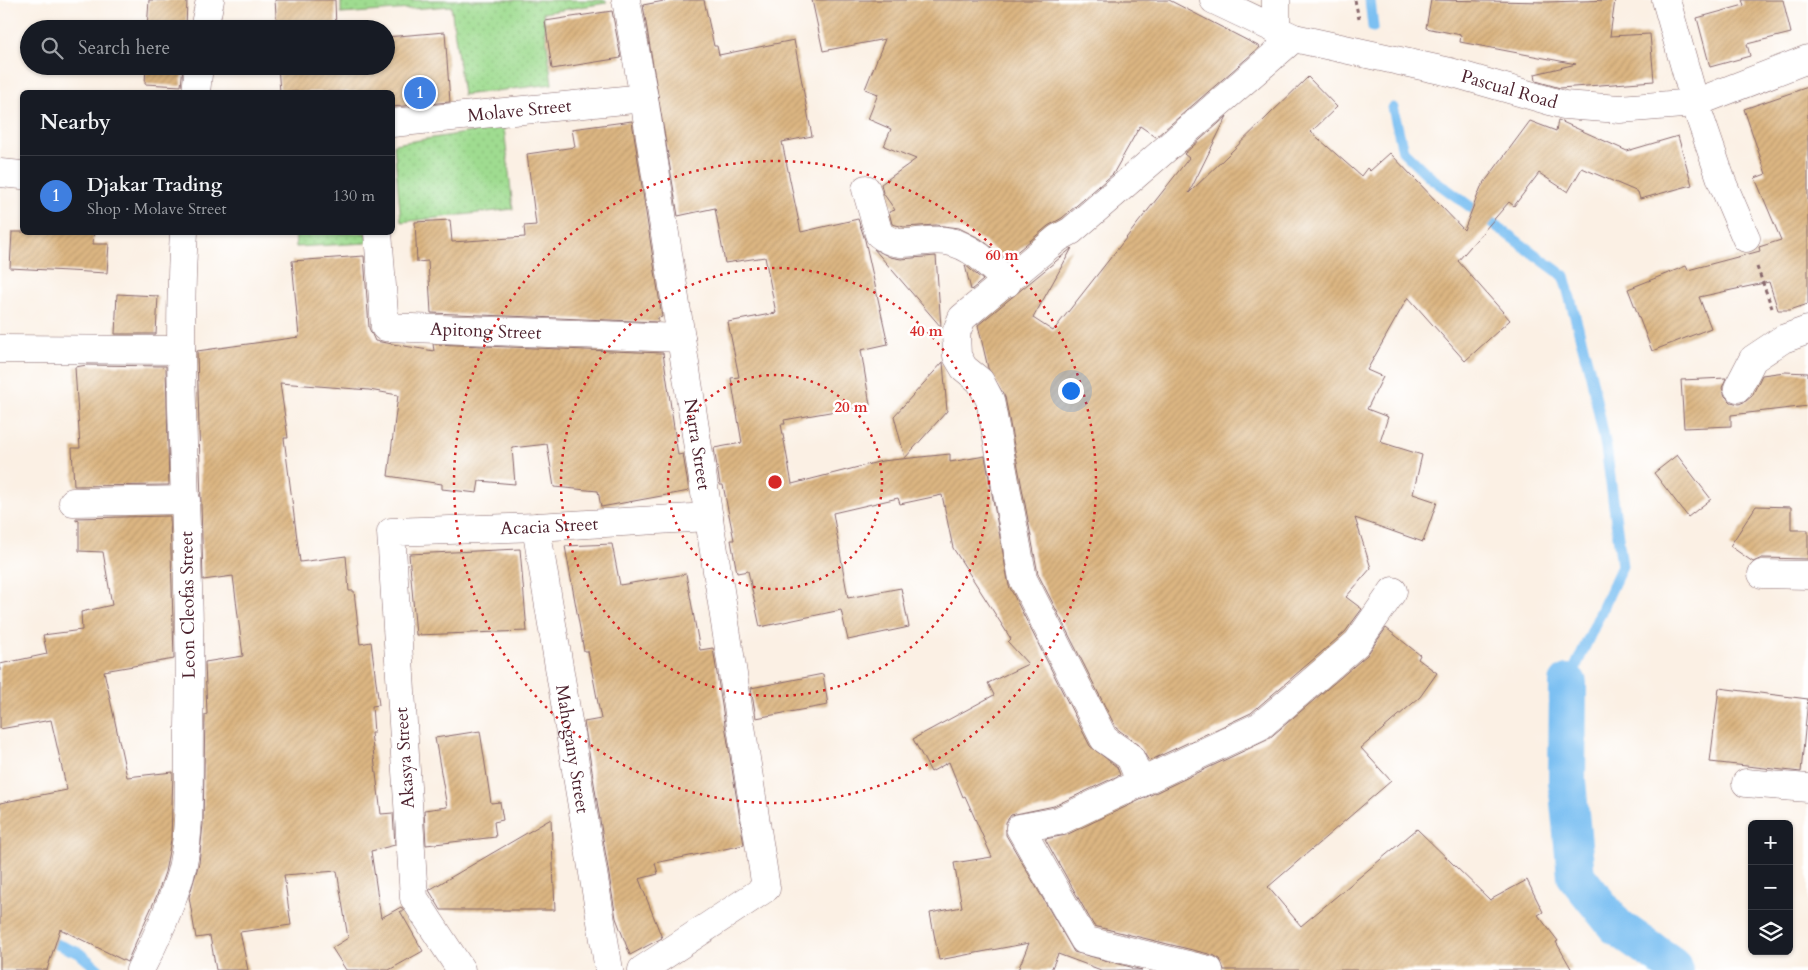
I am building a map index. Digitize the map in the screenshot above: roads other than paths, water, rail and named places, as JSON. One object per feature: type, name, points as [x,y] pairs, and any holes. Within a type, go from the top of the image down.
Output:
[{"type":"street","points":[[206,20],[210,0]]},
{"type":"street","name":"Narra Street","points":[[626,0],[644,98],[766,888],[642,970]]},
{"type":"street","name":"Pascual Road","points":[[1214,0],[1285,34],[1450,72],[1564,105],[1620,109],[1694,103],[1808,60]]},
{"type":"street","points":[[1141,783],[1130,757],[1104,739],[1023,579],[990,400],[980,381],[964,368],[956,356],[956,333],[962,318],[1007,283],[1058,238],[1078,224],[1285,34],[1276,0]]},
{"type":"street","points":[[1666,0],[1694,103],[1722,182],[1746,238]]},
{"type":"street","points":[[196,90],[198,75]]},
{"type":"street","name":"Molave Street","points":[[395,123],[644,98]]},
{"type":"street","points":[[0,173],[20,175]]},
{"type":"street","points":[[866,188],[878,234],[884,239],[898,244],[948,241],[967,248],[986,260],[1007,283]]},
{"type":"street","name":"Leon Cleofas Street","points":[[140,970],[157,937],[180,874],[186,836],[190,683],[181,350],[184,235]]},
{"type":"street","name":"Apitong Street","points":[[378,235],[385,326],[681,338]]},
{"type":"street","points":[[1738,388],[1753,359],[1796,335]]},
{"type":"street","points":[[0,349],[181,350]]},
{"type":"street","points":[[74,502],[186,500]]},
{"type":"street","name":"Acacia Street","points":[[391,532],[536,527],[709,517]]},
{"type":"street","name":"Mahogany Street","points":[[536,527],[609,970]]},
{"type":"street","name":"Akasya Street","points":[[391,532],[414,898],[461,970]]},
{"type":"street","points":[[1762,574],[1808,575]]},
{"type":"street","points":[[1209,970],[1084,940],[1020,828],[1059,820],[1260,726],[1357,643],[1393,591]]},
{"type":"street","points":[[1746,783],[1808,788]]},
{"type":"waterway","points":[[1370,0],[1373,27]]},
{"type":"waterway","points":[[1393,108],[1403,151],[1430,177],[1564,276],[1591,376],[1606,447],[1622,566],[1568,683]]},
{"type":"waterway","points":[[1568,683],[1567,781],[1576,876],[1616,926],[1672,965],[1674,970]]},
{"type":"waterway","points":[[41,938],[79,953],[99,970]]},
{"type":"place","name":"Djakar Trading","points":[[420,93]]}]
